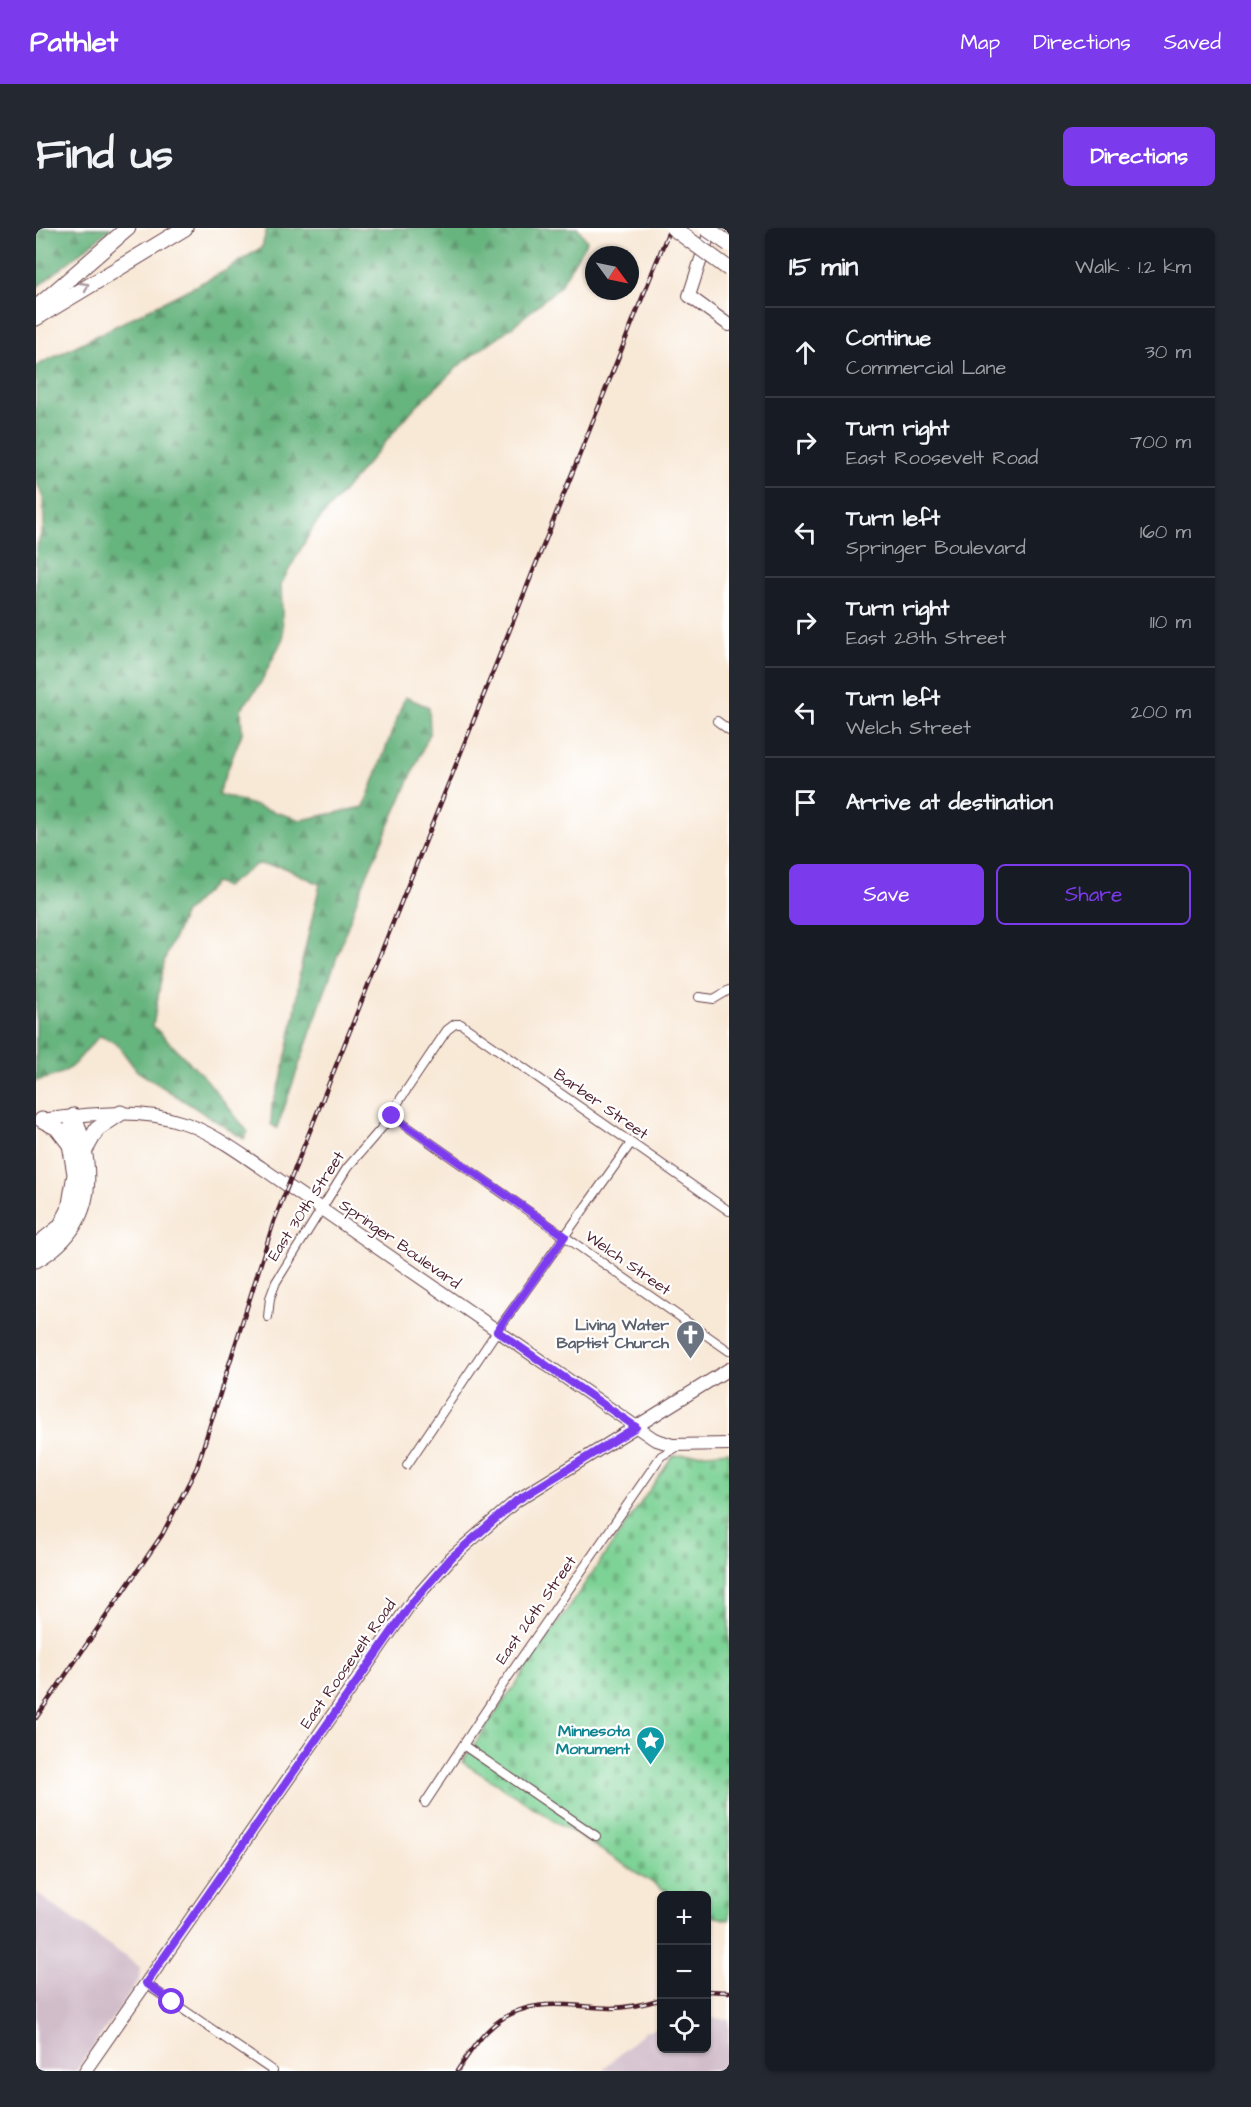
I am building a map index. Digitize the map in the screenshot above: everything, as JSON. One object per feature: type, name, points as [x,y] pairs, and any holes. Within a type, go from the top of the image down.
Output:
[{"type":"highway","points":[[36,308],[128,228]]},
{"type":"highway","points":[[36,318],[185,228]]},
{"type":"highway","points":[[673,228],[729,269]]},
{"type":"highway","points":[[706,228],[729,244]]},
{"type":"highway","points":[[77,1149],[97,1129],[121,1113]]},
{"type":"highway","points":[[74,1116],[83,1138],[77,1149]]},
{"type":"highway","points":[[36,1260],[56,1248],[86,1188],[77,1149],[57,1128],[39,1120]]},
{"type":"highway","points":[[36,1246],[75,1214]]},
{"type":"main road","points":[[711,228],[688,296],[729,325]]},
{"type":"main road","name":"Springer Boulevard","points":[[39,1120],[121,1113],[166,1119],[195,1128],[231,1147],[636,1427],[663,1442],[682,1445],[729,1444]]},
{"type":"main road","name":"East Roosevelt Road","points":[[85,2071],[384,1641],[433,1577],[469,1540],[516,1501],[729,1369]]},
{"type":"street","points":[[717,721],[729,730]]},
{"type":"street","points":[[699,997],[714,999],[729,990]]},
{"type":"street","name":"East 30th Street","points":[[268,1317],[272,1293],[286,1263],[347,1168],[392,1116],[394,1107],[447,1030],[455,1024]]},
{"type":"street","name":"Barber Street","points":[[455,1024],[461,1024],[729,1211]]},
{"type":"street","name":"Welch Street","points":[[392,1116],[729,1351]]},
{"type":"street","points":[[407,1466],[497,1331],[631,1143]]},
{"type":"street","name":"East 26th Street","points":[[425,1803],[661,1456],[682,1445]]},
{"type":"street","points":[[463,1744],[596,1836]]},
{"type":"street","points":[[146,1983],[273,2071]]},
{"type":"shaded area","points":[[36,1893],[140,1967],[139,1980],[76,2071],[36,2071]]},
{"type":"shaded area","points":[[711,2018],[729,2019],[729,2071],[607,2071],[603,2069],[645,2031],[657,2028],[657,2053],[711,2053]]},
{"type":"green space","points":[[36,228],[111,228],[36,288]]},
{"type":"green space","points":[[267,228],[511,228],[513,233],[519,228],[578,228],[587,241],[559,287],[512,327],[463,362],[415,407],[314,526],[281,584],[283,638],[259,686],[241,709],[242,733],[218,794],[301,820],[364,807],[405,697],[429,707],[430,733],[360,891],[277,1128],[271,1124],[272,1105],[281,1081],[295,1013],[300,971],[320,884],[283,867],[257,864],[225,887],[215,883],[184,914],[164,961],[153,1026],[206,1079],[248,1132],[244,1139],[137,1071],[116,1043],[100,1036],[68,1069],[60,1074],[36,1081],[36,549],[44,525],[43,498],[36,480],[36,366],[227,270],[262,247]]},
{"type":"green space","points":[[729,1451],[729,1920],[711,1916],[711,1891],[666,1891],[462,1762],[673,1456]]},
{"type":"railway","points":[[36,1718],[162,1535],[197,1467],[274,1221],[670,228]]},
{"type":"railway","points":[[711,1991],[729,1992]]},
{"type":"railway","points":[[457,2071],[489,2029],[509,2015],[523,2009],[551,2005],[618,2008],[657,2000]]},
{"type":"place","name":"Living Water Baptist Church","points":[[690,1360]]},
{"type":"place","name":"Minnesota Monument","points":[[651,1766]]},
{"type":"route","points":[[172,2002],[146,1983],[411,1604],[433,1577],[469,1540],[516,1501],[636,1427],[497,1331],[565,1236],[392,1116]]}]
